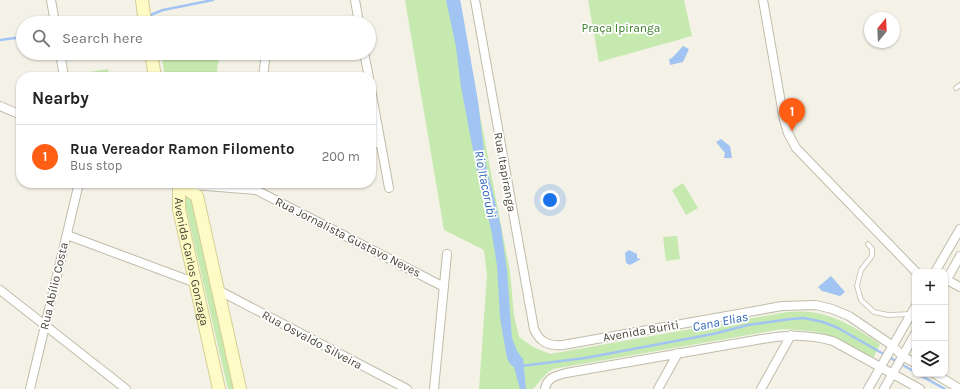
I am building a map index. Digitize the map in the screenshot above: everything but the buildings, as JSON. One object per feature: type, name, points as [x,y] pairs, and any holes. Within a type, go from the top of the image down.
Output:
[{"type":"street","points":[[51,0],[54,16]]},
{"type":"street","points":[[355,0],[358,16]]},
{"type":"street","name":"Rua Itapiranga","points":[[475,0],[534,330],[537,337],[542,341]]},
{"type":"street","points":[[763,0],[780,81],[787,130],[796,148],[913,269]]},
{"type":"street","points":[[61,60],[63,72]]},
{"type":"street","points":[[152,60],[154,72]]},
{"type":"street","points":[[264,72],[265,60]]},
{"type":"street","points":[[365,60],[368,72]]},
{"type":"street","points":[[0,106],[16,113]]},
{"type":"street","points":[[376,118],[389,188]]},
{"type":"street","points":[[376,142],[381,145]]},
{"type":"street","name":"Rua Abílio Costa","points":[[30,389],[78,188]]},
{"type":"street","name":"Avenida Carlos Gonzaga","points":[[179,188],[179,209],[219,389]]},
{"type":"street","name":"Avenida Carlos Gonzaga","points":[[186,188],[197,196],[240,389]]},
{"type":"street","name":"Rua Jornalista Gustavo Neves","points":[[260,188],[444,287]]},
{"type":"street","points":[[937,269],[960,230]]},
{"type":"street","points":[[66,235],[196,283]]},
{"type":"street","points":[[434,389],[447,254]]},
{"type":"street","points":[[948,277],[960,256]]},
{"type":"street","points":[[948,282],[960,287]]},
{"type":"street","points":[[0,290],[126,389]]},
{"type":"street","name":"Rua Osvaldo Silveira","points":[[218,290],[407,389]]},
{"type":"street","name":"Avenida Buriti","points":[[542,341],[548,344],[563,345],[782,306],[816,305],[832,309],[848,316],[902,357],[912,362]]},
{"type":"street","points":[[868,389],[912,313]]},
{"type":"street","points":[[761,389],[791,335]]},
{"type":"street","points":[[545,389],[549,379],[566,373],[791,335],[819,337],[833,341],[893,372],[920,389]]},
{"type":"street","points":[[884,389],[912,339]]},
{"type":"street","points":[[658,389],[678,353]]},
{"type":"street","points":[[940,377],[960,388]]},
{"type":"lane","points":[[868,244],[872,249],[872,256],[861,270],[857,286],[861,300],[874,312],[888,315],[912,311]]},
{"type":"green space","points":[[405,0],[458,0],[510,272],[514,315],[519,337],[533,347],[550,354],[787,312],[806,312],[819,313],[837,319],[855,328],[880,344],[873,359],[843,342],[825,334],[782,329],[553,369],[547,373],[533,389],[479,389],[487,275],[484,250],[444,230]]},
{"type":"green space","name":"Praça Ipiranga","points":[[588,0],[684,0],[692,36],[599,62]]},
{"type":"green space","points":[[162,60],[219,60],[217,72],[164,72]]},
{"type":"green space","points":[[108,69],[108,72],[90,72]]},
{"type":"green space","points":[[683,183],[698,208],[686,215],[672,190]]},
{"type":"green space","points":[[186,197],[191,198],[236,389],[228,389],[184,199]]},
{"type":"green space","points":[[677,236],[680,259],[666,261],[663,237]]},
{"type":"water","name":"Rio Itacorubi","points":[[446,0],[460,0],[461,4],[478,101],[485,160],[501,227],[507,271],[512,338],[517,351],[523,359],[526,389],[520,389],[514,367],[510,364],[507,358],[500,318],[497,266],[492,234],[476,166],[461,87],[456,47]]},
{"type":"water","points":[[683,46],[689,49],[683,62],[670,65],[669,59],[672,58]]},
{"type":"water","points":[[721,139],[730,146],[732,158],[724,158],[725,153],[716,142]]},
{"type":"water","points":[[629,250],[637,254],[637,258],[641,259],[630,265],[626,263],[625,253]]},
{"type":"water","points":[[831,276],[845,292],[840,296],[822,291],[818,287]]},
{"type":"waterway","points":[[148,16],[163,10],[213,0]]},
{"type":"waterway","points":[[0,40],[16,38]]},
{"type":"waterway","name":"Cana Elias","points":[[521,366],[585,358],[713,334],[748,325],[804,318],[823,322],[838,328],[912,370]]},
{"type":"waterway","name":"Cana Elias","points":[[923,377],[945,389]]},
{"type":"place","name":"Rua Vereador Ramon Filomento","points":[[792,131]]}]
